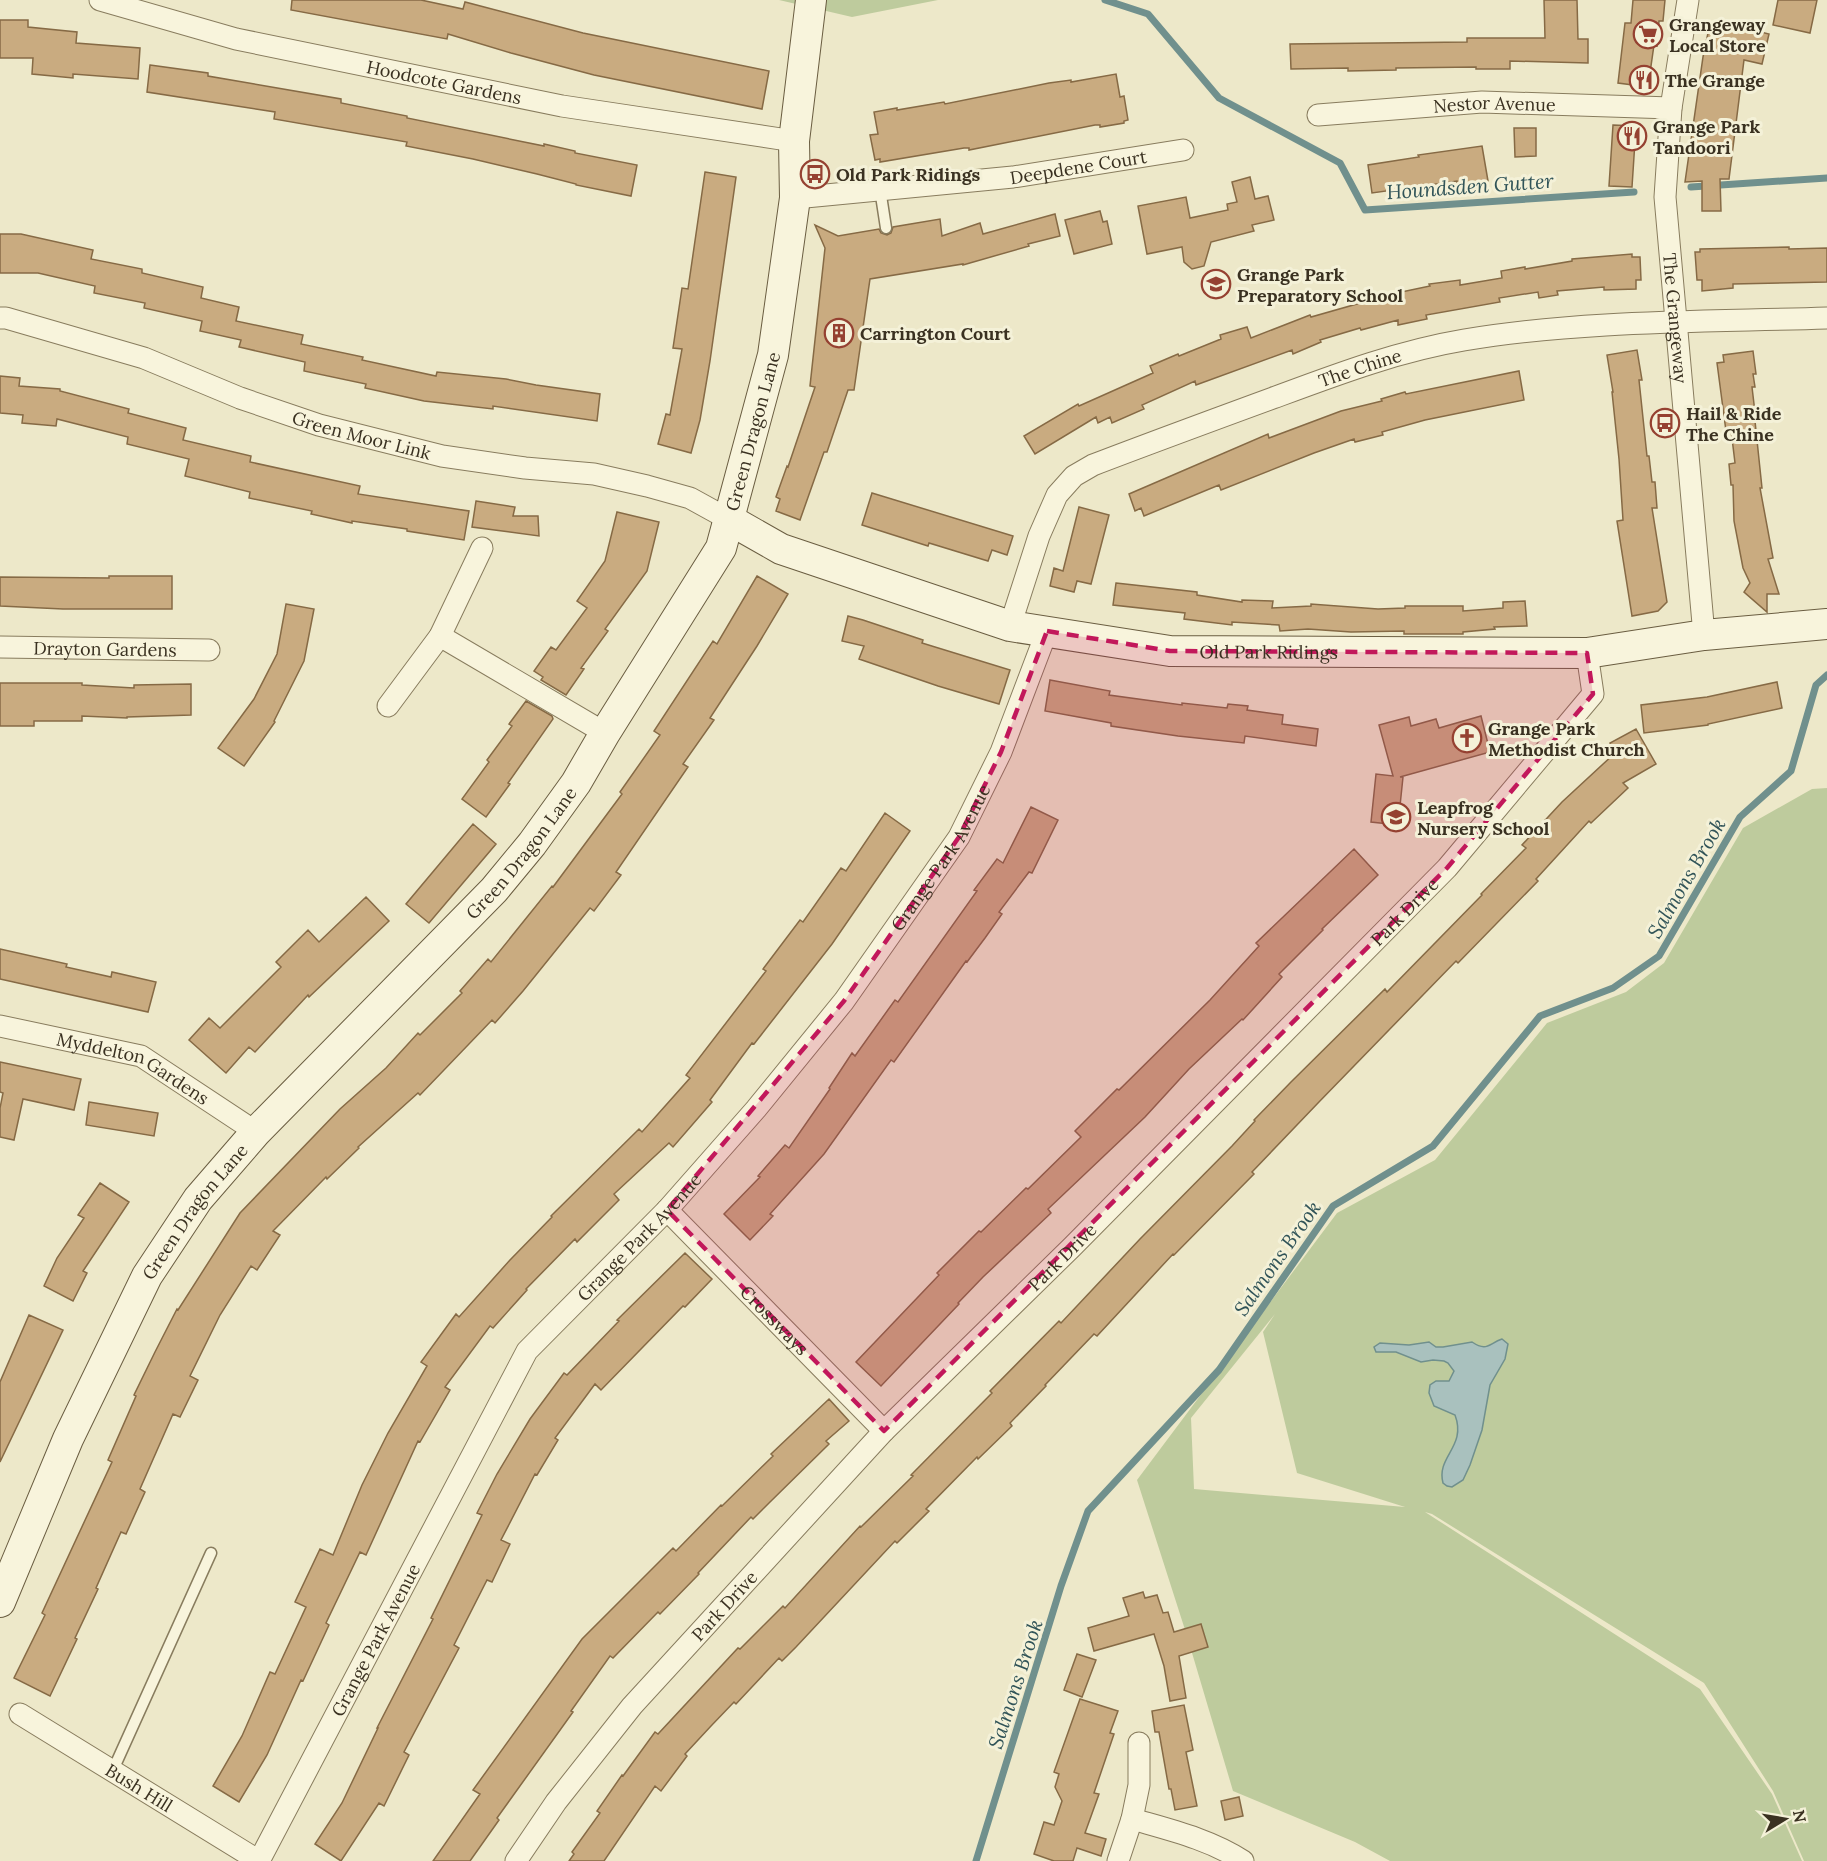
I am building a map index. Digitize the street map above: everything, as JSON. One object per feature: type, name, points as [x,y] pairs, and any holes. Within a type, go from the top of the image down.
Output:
[{"type":"street","name":"Hoodcote Gardens","points":[[99,0],[236,39],[562,106],[794,141]]},
{"type":"street","name":"Green Dragon Lane","points":[[0,1602],[68,1439],[147,1276],[198,1200],[256,1131],[494,890],[532,844],[570,792],[721,548],[773,354],[795,198],[794,141],[811,0]]},
{"type":"street","name":"The Grangeway","points":[[1688,0],[1671,108],[1665,197],[1704,635]]},
{"type":"street","name":"Nestor Avenue","points":[[1318,115],[1482,102],[1671,108]]},
{"type":"street","name":"Deepdene Court","points":[[795,198],[1013,177],[1183,150]]},
{"type":"street","name":"Green Moor Link","points":[[0,318],[144,358],[240,398],[319,425],[442,456],[525,468],[594,474],[647,486],[690,498],[730,520]]},
{"type":"street","name":"The Chine","points":[[1010,626],[1039,536],[1057,495],[1074,476],[1094,465],[1324,379],[1392,356],[1462,340],[1536,330],[1676,322],[1827,318]]},
{"type":"street","name":"Old Park Ridings","points":[[730,520],[781,549],[1010,626],[1170,651],[1597,652],[1704,635],[1827,624]]},
{"type":"street","points":[[388,706],[440,636],[482,548]]},
{"type":"street","name":"Grange Park Avenue","points":[[259,1861],[527,1350],[667,1210],[756,1109],[844,1001],[959,837],[1001,752],[1047,632]]},
{"type":"street","points":[[440,636],[605,733]]},
{"type":"street","name":"Drayton Gardens","points":[[0,647],[209,650]]},
{"type":"street","name":"Park Drive","points":[[516,1861],[556,1802],[632,1706],[884,1431],[1072,1247],[1447,868],[1593,694],[1597,652]]},
{"type":"street","name":"Myddelton Gardens","points":[[0,1026],[141,1056],[256,1131]]},
{"type":"street","name":"Crossways","points":[[667,1210],[884,1431]]},
{"type":"street","name":"Bush Hill","points":[[20,1714],[259,1861]]},
{"type":"street","points":[[1118,1861],[1132,1819],[1139,1785],[1139,1743]]},
{"type":"street","points":[[1132,1819],[1191,1835],[1230,1852],[1243,1861]]},
{"type":"lane","points":[[880,189],[886,228]]},
{"type":"lane","points":[[113,1770],[211,1553]]},
{"type":"highlighted area","points":[[1047,631],[1170,651],[1587,653],[1593,694],[1447,868],[884,1431],[667,1210],[844,1001],[959,837],[1001,752]]},
{"type":"green space","points":[[779,0],[938,0],[852,17]]},
{"type":"green space","points":[[1827,788],[1827,1861],[1804,1861],[1773,1791],[1704,1683],[1432,1514],[1425,1512],[1700,1689],[1772,1794],[1802,1861],[1390,1861],[1355,1842],[1233,1791],[1137,1480],[1337,1213],[1435,1160],[1547,1023],[1626,992],[1664,963],[1743,828],[1812,789]],"holes":[[[1275,1314],[1263,1332],[1297,1473],[1405,1507],[1194,1489],[1191,1418]]]},
{"type":"water","points":[[1502,1339],[1508,1344],[1505,1359],[1490,1385],[1482,1430],[1470,1465],[1463,1480],[1452,1487],[1447,1486],[1443,1483],[1442,1474],[1455,1443],[1458,1426],[1455,1415],[1434,1406],[1429,1393],[1430,1385],[1436,1381],[1449,1381],[1454,1371],[1444,1361],[1421,1362],[1396,1352],[1376,1352],[1374,1347],[1380,1343],[1409,1345],[1429,1342],[1436,1347],[1443,1347],[1472,1342],[1484,1347]]},
{"type":"building","points":[[292,0],[421,0],[463,9],[465,2],[583,33],[769,71],[762,109],[594,75],[448,34],[447,39],[291,10]]},
{"type":"building","points":[[1544,0],[1577,0],[1578,39],[1588,39],[1588,63],[1510,61],[1510,69],[1476,69],[1476,67],[1348,71],[1348,68],[1291,69],[1290,44],[1467,42],[1467,38],[1545,38]]},
{"type":"building","points":[[1633,0],[1665,0],[1663,21],[1659,21],[1657,46],[1654,45],[1648,87],[1618,83],[1625,23],[1631,23]]},
{"type":"building","points":[[1778,0],[1817,0],[1810,33],[1773,25]]},
{"type":"building","points":[[0,20],[28,20],[28,27],[77,32],[76,43],[140,48],[138,79],[73,74],[73,78],[32,74],[33,58],[0,58]]},
{"type":"building","points":[[1724,23],[1769,34],[1762,64],[1744,60],[1729,179],[1720,179],[1721,211],[1702,211],[1702,181],[1685,182],[1708,33],[1720,36]]},
{"type":"building","points":[[150,65],[208,73],[208,76],[341,99],[341,103],[407,116],[407,118],[544,146],[544,144],[575,151],[575,153],[637,165],[631,196],[576,185],[473,159],[406,146],[407,142],[274,119],[275,112],[147,92]]},
{"type":"building","points":[[1116,74],[1120,97],[1124,96],[1128,120],[1124,123],[1100,127],[1100,125],[1095,125],[969,150],[969,148],[964,148],[880,162],[880,159],[875,160],[870,135],[878,134],[874,112],[944,102],[945,104],[1049,83],[1071,80],[1071,82]]},
{"type":"building","points":[[1613,125],[1636,126],[1632,187],[1609,186]]},
{"type":"building","points":[[1514,128],[1536,128],[1536,156],[1515,157]]},
{"type":"building","points":[[1482,146],[1488,181],[1457,186],[1457,181],[1372,193],[1368,165]]},
{"type":"building","points":[[705,172],[736,177],[710,361],[700,420],[691,453],[658,444],[666,414],[670,415],[682,349],[673,348],[682,288],[688,289]]},
{"type":"building","points":[[1250,177],[1255,199],[1268,196],[1274,220],[1252,225],[1254,231],[1211,242],[1204,266],[1192,269],[1184,262],[1182,247],[1147,254],[1138,206],[1186,197],[1190,218],[1228,210],[1227,204],[1237,202],[1232,182]]},
{"type":"building","points":[[1100,211],[1103,222],[1107,221],[1112,244],[1074,254],[1065,220]]},
{"type":"building","points":[[1055,214],[1060,236],[963,265],[870,279],[854,390],[848,390],[800,520],[776,511],[780,499],[776,497],[815,387],[810,386],[825,248],[815,225],[838,236],[879,229],[881,233],[887,235],[891,233],[893,227],[940,219],[942,236],[980,223],[983,234]]},
{"type":"building","points":[[0,234],[21,234],[93,250],[91,259],[142,269],[142,273],[203,287],[201,298],[239,307],[236,321],[303,335],[301,344],[436,376],[437,372],[506,379],[600,394],[597,421],[493,406],[493,409],[424,401],[365,388],[366,384],[304,371],[305,362],[239,347],[241,340],[200,331],[202,321],[144,308],[145,303],[94,293],[95,286],[38,273],[0,273]]},
{"type":"building","points":[[1789,247],[1789,249],[1827,248],[1827,282],[1733,284],[1733,288],[1702,291],[1702,280],[1697,280],[1695,252],[1700,252],[1700,249]]},
{"type":"building","points":[[1632,254],[1632,257],[1640,257],[1641,280],[1636,280],[1636,289],[1604,290],[1604,287],[1557,291],[1558,295],[1539,298],[1538,292],[1499,298],[1500,302],[1426,315],[1427,319],[1398,325],[1398,320],[1361,330],[1360,328],[1320,340],[1321,342],[1293,354],[1292,350],[1196,385],[1195,381],[1142,405],[1144,409],[1112,423],[1110,417],[1098,423],[1096,417],[1035,454],[1024,436],[1078,404],[1079,406],[1153,373],[1150,366],[1221,339],[1220,335],[1247,327],[1251,338],[1310,315],[1311,317],[1392,294],[1430,286],[1429,284],[1460,280],[1460,285],[1502,278],[1501,271],[1525,267],[1525,269],[1572,261],[1572,259]]},
{"type":"building","points":[[1637,350],[1642,380],[1639,380],[1647,456],[1649,456],[1652,482],[1655,482],[1657,508],[1652,508],[1667,602],[1658,611],[1632,616],[1617,521],[1623,520],[1613,392],[1607,355]]},
{"type":"building","points":[[1753,351],[1756,374],[1753,374],[1755,387],[1752,387],[1762,488],[1760,488],[1773,558],[1768,559],[1779,594],[1767,594],[1767,612],[1744,592],[1750,583],[1743,568],[1734,521],[1733,485],[1731,485],[1729,464],[1735,463],[1731,430],[1726,431],[1717,363],[1724,362],[1723,355]]},
{"type":"building","points":[[1519,371],[1524,400],[1425,420],[1355,442],[1354,439],[1221,490],[1219,485],[1144,516],[1141,508],[1135,511],[1129,494],[1268,434],[1269,438],[1341,411],[1382,401],[1381,399],[1405,392],[1406,394]]},
{"type":"building","points":[[0,376],[20,378],[19,386],[60,389],[60,391],[129,409],[128,413],[186,428],[183,440],[251,456],[250,462],[360,486],[358,494],[469,511],[464,540],[407,531],[407,529],[352,521],[352,523],[311,514],[312,511],[249,498],[250,492],[185,476],[189,459],[127,444],[128,437],[57,419],[56,426],[22,423],[23,415],[0,413]]},
{"type":"building","points":[[872,493],[1013,536],[1007,555],[992,550],[988,561],[929,543],[928,546],[862,525]]},
{"type":"building","points":[[476,501],[515,507],[513,516],[538,516],[539,536],[472,527]]},
{"type":"building","points":[[1079,507],[1109,515],[1091,584],[1077,581],[1074,592],[1050,586],[1054,568],[1063,571]]},
{"type":"building","points":[[617,512],[659,522],[647,571],[605,629],[608,631],[581,668],[584,669],[566,695],[541,680],[543,677],[534,671],[551,647],[556,650],[587,608],[577,601],[605,561]]},
{"type":"building","points":[[109,576],[172,576],[172,609],[63,609],[0,606],[0,577],[109,578]]},
{"type":"building","points":[[757,576],[788,594],[710,718],[714,720],[683,764],[688,767],[616,872],[621,875],[594,911],[590,908],[495,1023],[492,1020],[420,1095],[418,1093],[358,1147],[273,1231],[280,1235],[257,1270],[251,1266],[220,1315],[190,1376],[198,1380],[180,1417],[173,1414],[140,1489],[145,1492],[126,1534],[121,1532],[75,1638],[77,1639],[50,1696],[14,1678],[45,1615],[42,1613],[112,1462],[108,1460],[136,1396],[134,1395],[177,1309],[240,1213],[340,1109],[386,1068],[418,1033],[420,1035],[462,993],[460,991],[488,959],[491,962],[553,887],[622,794],[620,792],[660,735],[654,731],[713,641],[717,644]]},
{"type":"building","points":[[1116,583],[1197,592],[1197,595],[1242,602],[1242,600],[1273,601],[1272,608],[1311,606],[1311,604],[1378,609],[1405,608],[1405,606],[1463,606],[1463,611],[1503,608],[1503,602],[1525,601],[1527,626],[1494,627],[1495,629],[1463,632],[1463,634],[1404,634],[1404,631],[1351,632],[1308,629],[1280,631],[1279,625],[1232,622],[1232,625],[1184,619],[1185,613],[1113,605]]},
{"type":"building","points":[[286,604],[314,609],[304,661],[275,722],[244,766],[218,748],[254,699],[277,654]]},
{"type":"building","points":[[848,616],[923,640],[922,643],[1010,670],[999,704],[859,659],[864,646],[842,641]]},
{"type":"building","points":[[1050,680],[1110,691],[1109,695],[1182,705],[1182,703],[1227,708],[1228,704],[1248,706],[1247,710],[1283,715],[1282,724],[1318,729],[1316,746],[1245,736],[1244,743],[1178,736],[1111,726],[1111,723],[1045,711]]},
{"type":"building","points":[[1777,682],[1782,708],[1708,725],[1644,733],[1641,705],[1707,697]]},
{"type":"building","points":[[0,683],[82,683],[82,685],[134,688],[134,685],[191,684],[191,715],[127,718],[82,716],[82,721],[34,721],[34,726],[0,726]]},
{"type":"building","points":[[526,701],[552,716],[553,719],[486,817],[462,799],[489,762],[487,760],[512,726],[509,724]]},
{"type":"building","points":[[1481,716],[1490,752],[1400,777],[1403,777],[1398,825],[1371,822],[1376,774],[1393,776],[1379,725],[1409,717],[1411,726],[1436,719],[1439,728]]},
{"type":"building","points":[[1636,729],[1656,764],[1623,783],[1628,788],[1591,823],[1589,821],[1536,879],[1538,881],[1458,963],[1456,961],[1318,1103],[1252,1172],[1254,1174],[1173,1254],[1097,1336],[1094,1334],[1010,1423],[1012,1426],[978,1459],[977,1457],[926,1509],[929,1511],[897,1543],[895,1541],[782,1661],[779,1658],[736,1704],[734,1702],[685,1754],[687,1756],[661,1791],[655,1786],[604,1861],[569,1861],[574,1854],[572,1852],[600,1813],[597,1811],[655,1732],[658,1734],[738,1648],[740,1649],[783,1606],[785,1608],[860,1526],[913,1476],[911,1475],[992,1393],[990,1391],[1059,1321],[1061,1323],[1291,1082],[1385,989],[1387,992],[1482,895],[1526,848],[1522,845],[1562,802],[1615,753],[1610,743]]},
{"type":"building","points":[[1031,807],[1058,820],[1032,873],[1029,872],[999,912],[1002,914],[985,938],[894,1062],[891,1060],[824,1154],[750,1240],[724,1214],[760,1177],[758,1176],[785,1145],[789,1148],[852,1053],[855,1056],[895,1000],[898,1002],[997,859],[1003,863]]},
{"type":"building","points":[[885,813],[910,831],[832,944],[754,1044],[752,1043],[710,1100],[712,1102],[673,1147],[669,1143],[614,1194],[619,1200],[577,1242],[575,1239],[526,1289],[493,1328],[490,1326],[445,1387],[450,1390],[420,1442],[418,1441],[366,1555],[360,1552],[326,1623],[329,1625],[267,1755],[239,1802],[213,1786],[242,1736],[270,1672],[275,1674],[306,1607],[295,1602],[320,1549],[333,1555],[362,1485],[388,1433],[427,1366],[421,1362],[456,1314],[459,1317],[551,1216],[639,1129],[642,1132],[690,1078],[686,1075],[766,971],[763,969],[800,920],[803,922],[841,868],[846,871]]},
{"type":"building","points":[[473,824],[496,844],[429,923],[406,904]]},
{"type":"building","points":[[1354,849],[1378,875],[1279,974],[1282,977],[1243,1020],[1189,1069],[1145,1117],[1048,1209],[1051,1213],[983,1277],[881,1386],[856,1362],[939,1275],[937,1273],[979,1231],[981,1232],[1026,1188],[1028,1189],[1081,1137],[1075,1131],[1210,1000],[1259,946],[1256,943]]},
{"type":"building","points":[[366,897],[389,921],[309,997],[308,995],[255,1052],[249,1047],[226,1073],[189,1040],[209,1018],[220,1028],[281,967],[276,962],[308,930],[319,942]]},
{"type":"building","points":[[0,949],[67,964],[66,967],[111,977],[112,972],[156,982],[148,1012],[0,979]]},
{"type":"building","points":[[0,1062],[81,1079],[74,1110],[23,1099],[14,1140],[0,1137],[0,1108],[3,1093],[0,1092]]},
{"type":"building","points":[[89,1102],[158,1113],[154,1136],[86,1125]]},
{"type":"building","points":[[100,1183],[129,1202],[83,1271],[87,1273],[73,1301],[44,1286],[57,1258],[84,1218],[78,1215]]},
{"type":"building","points":[[685,1253],[712,1279],[601,1390],[595,1384],[555,1438],[558,1440],[537,1475],[535,1474],[501,1540],[510,1544],[492,1582],[487,1580],[454,1645],[459,1648],[404,1752],[409,1755],[384,1806],[379,1803],[341,1861],[315,1844],[342,1803],[377,1728],[433,1619],[431,1618],[482,1515],[477,1513],[497,1474],[530,1419],[564,1373],[567,1375],[619,1321],[617,1320]]},
{"type":"building","points":[[29,1315],[63,1330],[0,1462],[0,1382]]},
{"type":"building","points":[[829,1399],[849,1421],[826,1441],[829,1444],[753,1519],[751,1517],[660,1614],[658,1612],[613,1658],[610,1656],[497,1818],[499,1820],[470,1861],[433,1861],[480,1794],[473,1790],[582,1639],[673,1548],[676,1551],[773,1456],[771,1454]]},
{"type":"building","points":[[1143,1592],[1145,1598],[1157,1595],[1163,1613],[1168,1612],[1174,1632],[1201,1624],[1208,1647],[1179,1656],[1186,1698],[1170,1701],[1164,1666],[1154,1634],[1094,1651],[1088,1628],[1129,1616],[1123,1598]]},
{"type":"building","points":[[1077,1654],[1096,1660],[1082,1697],[1064,1690]]},
{"type":"building","points":[[1080,1699],[1118,1711],[1110,1733],[1114,1734],[1094,1793],[1099,1794],[1085,1833],[1106,1839],[1101,1856],[1077,1848],[1073,1861],[1054,1861],[1034,1854],[1044,1822],[1054,1825],[1062,1801],[1055,1787],[1059,1774],[1054,1772]]},
{"type":"building","points":[[1184,1705],[1193,1750],[1186,1752],[1197,1806],[1175,1810],[1159,1732],[1155,1732],[1152,1711]]},
{"type":"building","points":[[1239,1797],[1243,1816],[1225,1820],[1221,1801]]},
{"type":"waterway","name":"Houndsden Gutter","points":[[1105,0],[1148,14],[1219,98],[1340,163],[1365,210],[1634,192]]},
{"type":"waterway","name":"Houndsden Gutter","points":[[1691,187],[1827,178]]},
{"type":"waterway","name":"Salmons Brook","points":[[976,1861],[1061,1586],[1088,1511],[1219,1370],[1333,1206],[1433,1146],[1540,1016],[1613,988],[1659,956],[1740,817],[1791,771],[1816,685],[1827,675]]},
{"type":"place","name":"Grangeway Local Store","points":[[1648,34]]},
{"type":"place","name":"The Grange","points":[[1644,80]]},
{"type":"place","name":"Grange Park Tandoori","points":[[1632,136]]},
{"type":"place","name":"Old Park Ridings","points":[[815,174]]},
{"type":"place","name":"Grange Park Preparatory School","points":[[1216,284]]},
{"type":"place","name":"Carrington Court","points":[[839,333]]},
{"type":"place","name":"Hail & Ride The Chine","points":[[1665,423]]},
{"type":"place","name":"Grange Park Methodist Church","points":[[1467,738]]},
{"type":"place","name":"Leapfrog Nursery School","points":[[1396,817]]}]
